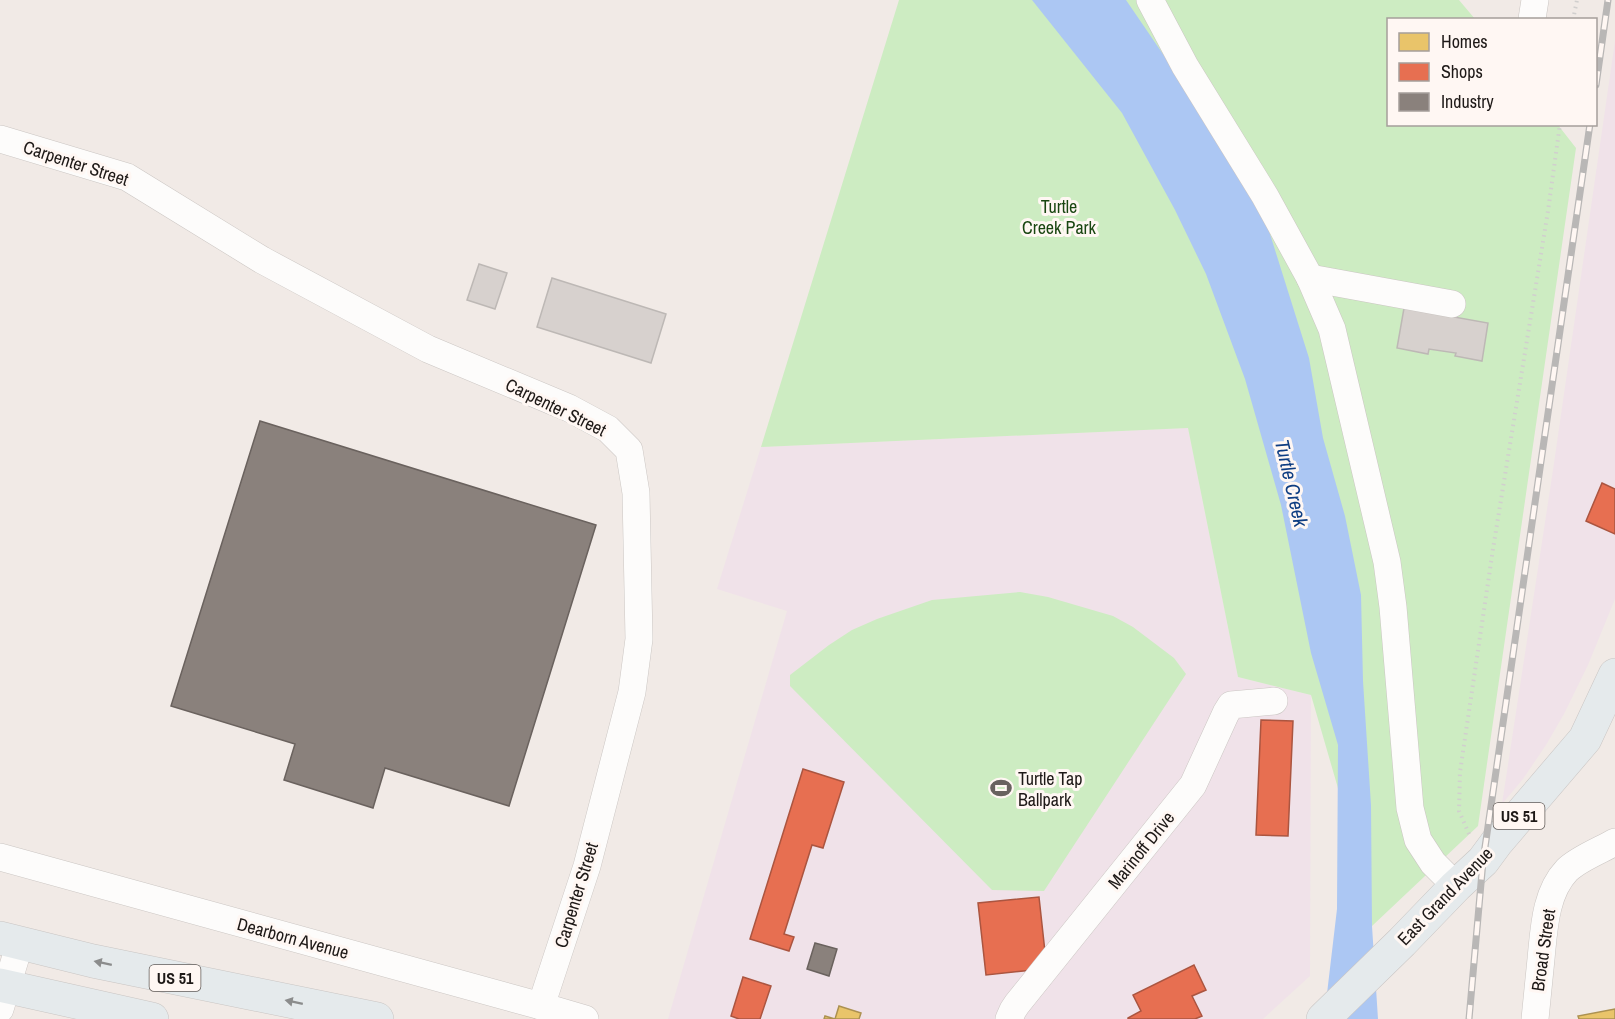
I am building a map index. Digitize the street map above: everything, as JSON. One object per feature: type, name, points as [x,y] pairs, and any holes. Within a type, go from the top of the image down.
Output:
[{"type":"main road","name":"East Grand Avenue","points":[[1323,1019],[1483,861],[1586,739],[1615,675]]},
{"type":"main road","name":"US 51","points":[[10,940],[93,961],[364,1016]]},
{"type":"main road","name":"US 51","points":[[2,994],[152,1019]]},
{"type":"street","points":[[1150,0],[1185,66],[1265,196],[1310,278],[1332,329],[1387,562],[1410,808],[1418,840],[1433,863],[1456,886]]},
{"type":"street","name":"Carpenter Street","points":[[0,139],[127,177],[272,265],[428,349],[569,408],[608,429],[630,450],[636,494],[639,639],[632,692],[586,866],[542,1006]]},
{"type":"street","points":[[1310,278],[1452,304]]},
{"type":"street","name":"Marinoff Drive","points":[[1009,1019],[1017,1004],[1193,785],[1231,705],[1274,701]]},
{"type":"street","name":"Broad Street","points":[[1535,1019],[1545,922],[1556,885],[1567,869],[1615,843]]},
{"type":"street","name":"Dearborn Avenue","points":[[0,857],[585,1019]]},
{"type":"street","points":[[2,994],[10,940]]},
{"type":"path","points":[[1574,18],[1576,0]]},
{"type":"path","points":[[1483,861],[1459,811],[1460,772],[1560,126]]},
{"type":"shaded area","points":[[1615,41],[1615,599],[1588,665],[1564,714],[1523,779],[1502,804],[1553,470]]},
{"type":"shaded area","points":[[1188,428],[1238,677],[1311,695],[1310,976],[1263,1019],[668,1019],[787,611],[717,589],[761,447]]},
{"type":"green space","name":"Turtle Creek Park","points":[[899,0],[1459,0],[1474,18],[1387,18],[1387,126],[1559,126],[1576,148],[1478,826],[1372,926],[1353,840],[1311,695],[1238,677],[1188,428],[761,447]]},
{"type":"green space","name":"Turtle Tap Ballpark","points":[[1020,592],[1048,597],[1113,616],[1133,627],[1174,658],[1186,674],[1044,891],[992,890],[790,686],[790,675],[852,630],[877,619],[932,600]]},
{"type":"water","name":"Turtle Creek","points":[[1032,0],[1126,0],[1182,82],[1264,215],[1309,358],[1323,438],[1345,516],[1361,595],[1363,681],[1371,805],[1372,926],[1378,1019],[1324,1019],[1337,909],[1338,745],[1311,653],[1281,505],[1245,379],[1206,274],[1175,210],[1122,113]]},
{"type":"building: Homes","points":[[839,1006],[861,1013],[859,1019],[835,1019]]},
{"type":"building: Homes","points":[[1615,1009],[1615,1019],[1579,1019],[1578,1016]]},
{"type":"building: Shops","points":[[1602,483],[1615,489],[1615,534],[1586,521]]},
{"type":"building: Shops","points":[[1261,720],[1293,721],[1288,836],[1256,835]]},
{"type":"building: Shops","points":[[803,769],[844,782],[823,848],[812,845],[784,934],[794,937],[789,951],[750,939]]},
{"type":"building: Shops","points":[[1039,897],[1045,952],[1033,970],[986,975],[978,903]]},
{"type":"building: Shops","points":[[1194,965],[1206,990],[1192,996],[1202,1016],[1195,1019],[1128,1019],[1141,1011],[1133,995]]},
{"type":"building: Shops","points":[[743,977],[771,986],[760,1019],[739,1019],[731,1016]]},
{"type":"building: Industry","points":[[260,421],[596,525],[509,806],[385,768],[373,808],[284,780],[295,744],[171,706]]},
{"type":"building: Industry","points":[[815,943],[837,949],[829,976],[807,969]]},
{"type":"building: Other","points":[[479,264],[507,273],[495,309],[467,300]]},
{"type":"building: Other","points":[[552,278],[666,314],[651,363],[537,327]]},
{"type":"building: Other","points":[[1404,308],[1488,323],[1482,361],[1455,356],[1456,353],[1429,349],[1428,354],[1397,348]]},
{"type":"railway","points":[[1597,78],[1608,0]]},
{"type":"railway","points":[[1469,1019],[1483,861],[1590,126]]},
{"type":"place","name":"Turtle Tap Ballpark","points":[[1001,788]]}]
